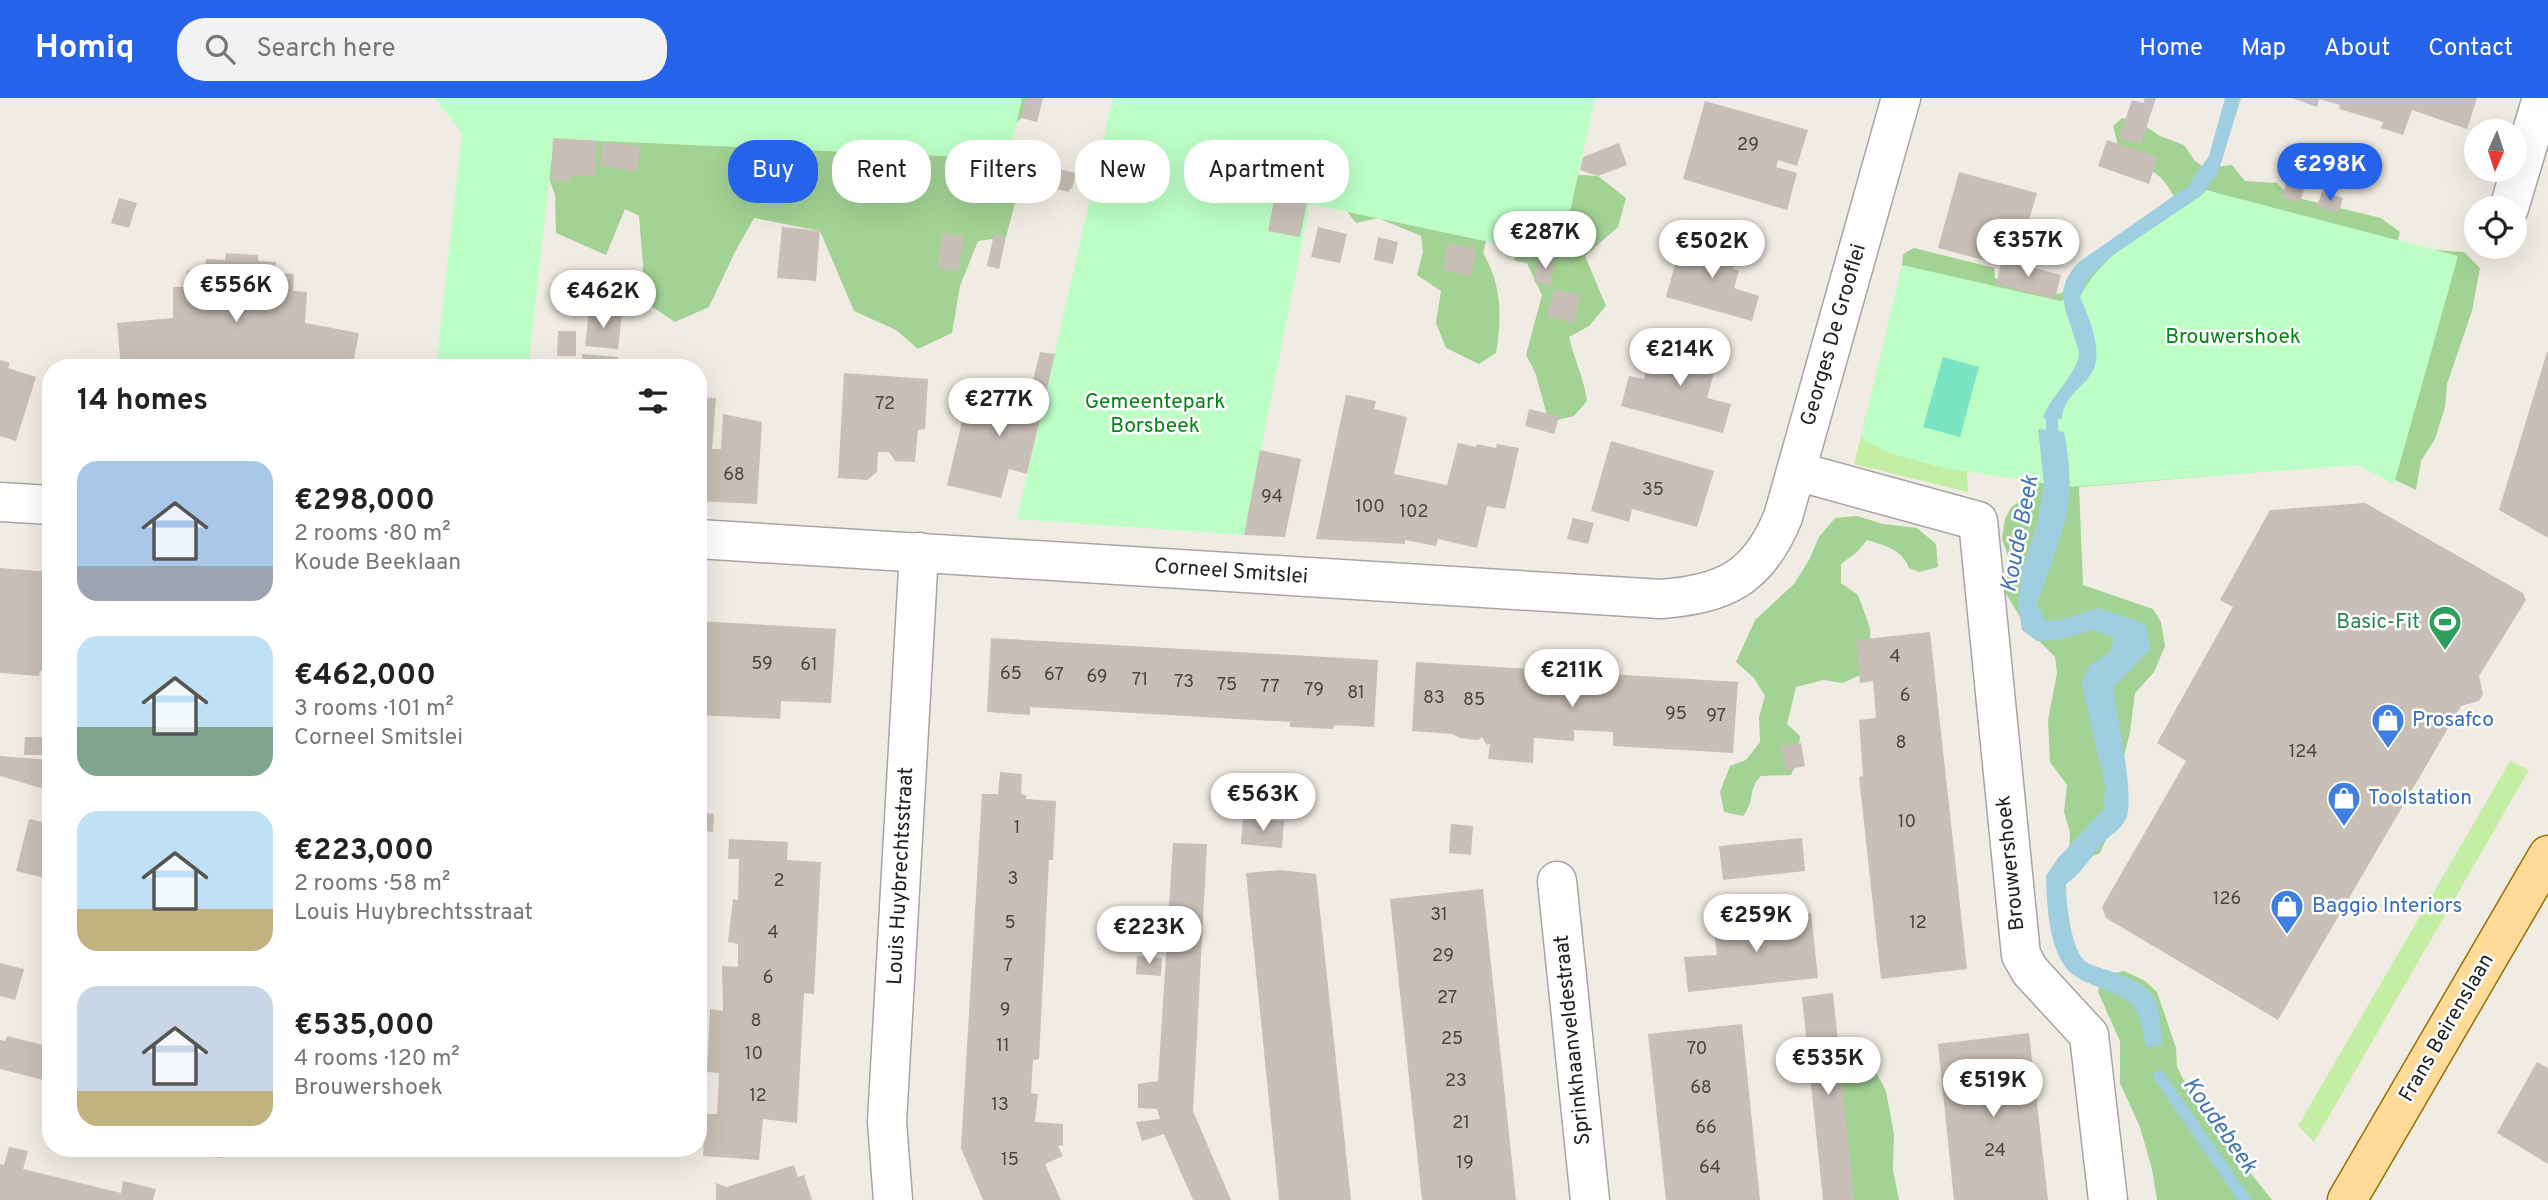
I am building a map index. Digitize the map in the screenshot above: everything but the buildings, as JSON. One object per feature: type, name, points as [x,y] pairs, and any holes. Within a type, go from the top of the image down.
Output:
[{"type":"main road","name":"Frans Beirenslaan","points":[[2347,1200],[2548,856]]},
{"type":"street","name":"Georges De Grooflei","points":[[1754,566],[1772,543],[1783,517],[1901,98]]},
{"type":"street","points":[[2513,196],[2542,98]]},
{"type":"street","name":"Brouwershoek","points":[[1796,471],[1844,482],[1978,521],[2021,956],[2030,971],[2090,1035],[2108,1200]]},
{"type":"street","points":[[0,502],[42,504]]},
{"type":"street","name":"Corneel Smitslei","points":[[707,540],[1661,599],[1696,596],[1730,584],[1754,566]]},
{"type":"street","name":"Louis Huybrechtsstraat","points":[[893,1200],[887,1122],[919,552]]},
{"type":"street","name":"Sprinkhaanveldestraat","points":[[1557,881],[1590,1200]]},
{"type":"green space","points":[[434,98],[1022,98],[1013,140],[945,140],[945,156],[931,156],[931,140],[832,140],[832,151],[818,151],[818,140],[728,140],[728,147],[554,139],[529,359],[437,359],[462,133]]},
{"type":"green space","points":[[536,98],[1043,98],[1004,134],[1004,140],[945,140],[945,203],[1015,203],[1006,237],[978,241],[960,286],[952,333],[918,349],[896,330],[854,311],[820,231],[754,218],[709,307],[675,322],[642,300],[643,264],[639,216],[625,209],[606,255],[556,233],[555,195],[534,137]]},
{"type":"green space","name":"Gemeentepark Borsbeek","points":[[1113,98],[1595,98],[1560,257],[1310,204],[1244,535],[1017,519],[1089,203],[1170,203],[1170,140],[1103,140]]},
{"type":"green space","name":"Brouwershoek","points":[[2122,118],[2139,122],[2160,136],[2184,145],[2195,161],[2205,168],[2232,165],[2245,181],[2277,183],[2290,196],[2381,218],[2400,232],[2396,247],[2415,265],[2436,250],[2464,252],[2464,259],[2471,259],[2480,268],[2472,311],[2447,384],[2445,407],[2435,439],[2421,461],[2416,490],[2356,461],[2079,487],[2083,585],[2153,609],[2161,622],[2165,646],[2154,672],[2135,693],[2130,732],[2119,776],[2120,809],[2100,853],[2084,860],[2069,851],[2070,832],[2064,812],[2067,785],[2050,762],[2048,720],[2057,673],[2055,657],[2028,630],[2005,592],[2009,559],[2002,539],[2005,519],[2011,507],[2022,500],[2027,479],[1901,284],[1903,254],[1914,248],[1994,268],[1995,278],[2049,295],[2062,293],[2072,273],[2182,216],[2172,192],[2160,178],[2145,167],[2121,157],[2113,126]]},
{"type":"green space","points":[[1514,171],[1598,176],[1626,198],[1618,227],[1585,256],[1606,306],[1589,326],[1569,337],[1587,401],[1574,416],[1549,422],[1535,372],[1526,355],[1542,295],[1527,263],[1515,261],[1505,228],[1489,231],[1483,253],[1497,289],[1499,327],[1496,353],[1479,364],[1446,348],[1436,323],[1441,291],[1417,275],[1423,252],[1421,236],[1378,218],[1356,223],[1340,203],[1349,203],[1349,194]]},
{"type":"green space","name":"Brouwershoek","points":[[2206,190],[2458,256],[2394,484],[2358,465],[2069,487],[1943,468],[1893,454],[1861,437],[1902,265],[2060,301],[2080,297],[2102,266],[2117,252]]},
{"type":"green space","points":[[1943,357],[1979,367],[1960,437],[1923,427]]},
{"type":"green space","points":[[1866,416],[1966,454],[1968,492],[1854,464]]},
{"type":"green space","points":[[1857,516],[1883,524],[1917,528],[1936,544],[1938,567],[1919,572],[1909,568],[1902,557],[1892,549],[1867,540],[1841,564],[1841,583],[1858,595],[1870,628],[1871,670],[1843,683],[1823,680],[1796,687],[1787,724],[1800,736],[1797,762],[1791,775],[1761,776],[1754,786],[1743,816],[1724,812],[1720,792],[1730,766],[1746,760],[1760,742],[1759,717],[1765,696],[1754,678],[1736,662],[1755,620],[1794,584],[1819,537],[1835,518]]},
{"type":"green space","points":[[2510,761],[2529,770],[2314,1142],[2298,1126]]},
{"type":"green space","points":[[2124,971],[2145,981],[2157,992],[2176,1048],[2177,1067],[2197,1106],[2272,1200],[2157,1200],[2152,1169],[2140,1127],[2120,1083],[2120,1041],[2098,992],[2100,982],[2106,975]]},
{"type":"green space","points":[[1867,1055],[1886,1091],[1894,1134],[1893,1170],[1899,1200],[1839,1200],[1830,1074]]},
{"type":"water","points":[[2225,98],[2241,98],[2218,173],[2202,195],[2113,255],[2087,280],[2080,297],[2095,339],[2095,365],[2088,378],[2067,402],[2062,419],[2043,418],[2078,359],[2079,352],[2063,297],[2066,280],[2071,271],[2079,262],[2188,186],[2209,156]]},
{"type":"water","points":[[2038,429],[2064,432],[2069,473],[2069,498],[2064,523],[2037,604],[2046,621],[2061,620],[2098,608],[2146,624],[2150,649],[2113,688],[2127,772],[2127,816],[2122,826],[2066,884],[2066,892],[2070,925],[2080,955],[2090,964],[2126,977],[2147,989],[2157,1005],[2162,1045],[2146,1047],[2138,1014],[2130,1003],[2071,973],[2059,955],[2052,934],[2046,876],[2058,858],[2104,809],[2105,785],[2081,681],[2091,664],[2109,653],[2115,638],[2093,630],[2057,640],[2037,641],[2022,630],[2018,605],[2022,570],[2037,524],[2044,485]]},
{"type":"waterway","name":"Koude Beek","points":[[2052,445],[2052,418],[2059,405]]},
{"type":"waterway","name":"Koudebeek","points":[[2159,1076],[2245,1200]]},
{"type":"place","name":"Basic-Fit","points":[[2445,652]]},
{"type":"place","name":"Prosafco","points":[[2388,750]]},
{"type":"place","name":"Toolstation","points":[[2344,828]]},
{"type":"place","name":"Baggio Interiors","points":[[2287,936]]}]
